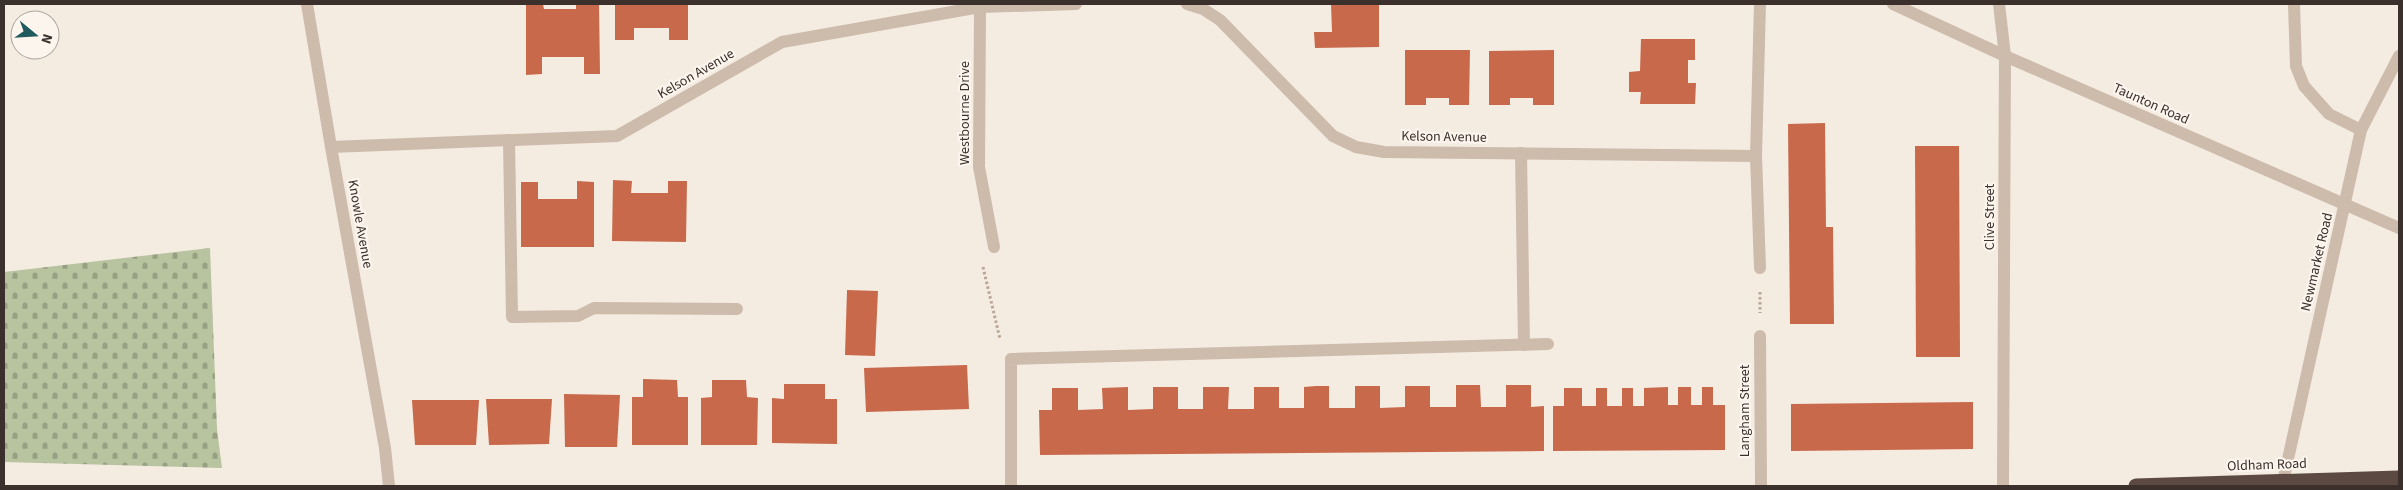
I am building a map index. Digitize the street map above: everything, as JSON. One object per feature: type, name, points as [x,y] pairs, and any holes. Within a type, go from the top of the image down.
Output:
[{"type":"highway","name":"Oldham Road","points":[[2136,486],[2283,484],[2399,478]]},
{"type":"street","name":"Knowle Avenue","points":[[307,4],[330,147],[385,448],[389,486]]},
{"type":"street","name":"Kelson Avenue","points":[[330,147],[617,136],[782,42],[980,7],[1076,4]]},
{"type":"street","name":"Kelson Avenue","points":[[1187,4],[1204,10],[1220,20],[1244,42],[1333,136],[1356,147],[1384,152],[1756,156]]},
{"type":"street","points":[[1760,4],[1756,156],[1760,268]]},
{"type":"street","name":"Taunton Road","points":[[1893,4],[2005,56],[2399,228]]},
{"type":"street","name":"Clive Street","points":[[1999,4],[2005,56],[2003,486]]},
{"type":"street","points":[[2294,4],[2296,66],[2304,86],[2329,114],[2361,130]]},
{"type":"street","name":"Westbourne Drive","points":[[980,7],[978,166],[994,247]]},
{"type":"street","name":"Newmarket Road","points":[[2283,484],[2361,130],[2399,56]]},
{"type":"street","points":[[509,140],[512,317],[578,316],[594,308],[737,309]]},
{"type":"street","points":[[1521,153],[1524,345]]},
{"type":"street","name":"Langham Street","points":[[1760,336],[1761,486]]},
{"type":"street","points":[[1011,486],[1011,359],[1548,344]]},
{"type":"path","points":[[994,247],[983,266],[1000,331],[1000,343],[1011,359]]},
{"type":"path","points":[[1760,268],[1760,336]]},
{"type":"green space","points":[[210,248],[217,429],[222,468],[4,462],[4,272]]},
{"type":"building","points":[[526,4],[543,4],[544,9],[576,9],[576,4],[599,4],[600,74],[584,74],[584,57],[542,57],[542,74],[526,75]]},
{"type":"building","points":[[615,4],[688,4],[688,40],[669,40],[669,28],[634,28],[634,40],[615,40]]},
{"type":"building","points":[[1331,4],[1379,4],[1379,47],[1315,48],[1314,32],[1332,32]]},
{"type":"building","points":[[1641,39],[1695,39],[1695,60],[1688,60],[1688,83],[1696,83],[1695,104],[1640,104],[1641,92],[1629,92],[1629,72],[1640,71]]},
{"type":"building","points":[[1405,50],[1470,50],[1469,105],[1449,105],[1449,98],[1426,98],[1426,105],[1405,105]]},
{"type":"building","points":[[1554,50],[1554,105],[1533,105],[1533,98],[1510,98],[1510,105],[1489,105],[1489,51]]},
{"type":"building","points":[[1825,123],[1826,227],[1833,227],[1834,324],[1790,324],[1788,124]]},
{"type":"building","points":[[1915,146],[1959,146],[1960,357],[1916,357]]},
{"type":"building","points":[[613,180],[632,181],[631,193],[668,193],[668,181],[687,181],[686,242],[612,241]]},
{"type":"building","points":[[577,181],[594,182],[594,247],[521,247],[521,182],[538,182],[538,199],[577,199]]},
{"type":"building","points":[[847,290],[878,291],[875,356],[845,355]]},
{"type":"building","points":[[967,365],[969,409],[866,412],[864,368]]},
{"type":"building","points":[[643,379],[677,380],[678,397],[688,397],[688,445],[632,445],[632,397],[643,397]]},
{"type":"building","points":[[712,380],[746,380],[747,397],[758,398],[757,445],[701,445],[701,398],[712,397]]},
{"type":"building","points":[[784,384],[825,384],[825,399],[837,399],[837,444],[772,443],[772,398],[784,399]]},
{"type":"building","points":[[1456,385],[1480,385],[1481,407],[1506,407],[1506,385],[1531,385],[1531,407],[1544,406],[1544,451],[1040,455],[1039,410],[1052,410],[1052,388],[1078,388],[1078,410],[1103,409],[1102,388],[1128,387],[1128,410],[1153,409],[1153,387],[1178,387],[1178,409],[1203,409],[1203,387],[1229,387],[1228,409],[1254,409],[1254,387],[1279,387],[1279,408],[1304,408],[1304,387],[1316,386],[1329,386],[1329,408],[1355,408],[1355,386],[1380,386],[1380,408],[1405,407],[1405,386],[1430,386],[1430,407],[1456,407]]},
{"type":"building","points":[[1668,387],[1668,405],[1678,405],[1678,387],[1691,387],[1691,405],[1702,405],[1702,387],[1713,387],[1713,405],[1725,405],[1725,450],[1553,451],[1553,406],[1564,406],[1564,388],[1582,388],[1582,406],[1596,406],[1596,388],[1607,388],[1607,406],[1622,406],[1622,388],[1633,388],[1633,406],[1644,406],[1644,388]]},
{"type":"building","points":[[564,394],[620,395],[617,447],[565,447]]},
{"type":"building","points":[[486,399],[552,399],[549,444],[489,445]]},
{"type":"building","points":[[412,400],[479,400],[476,445],[415,445]]},
{"type":"building","points":[[1973,402],[1973,449],[1791,451],[1791,404]]}]
